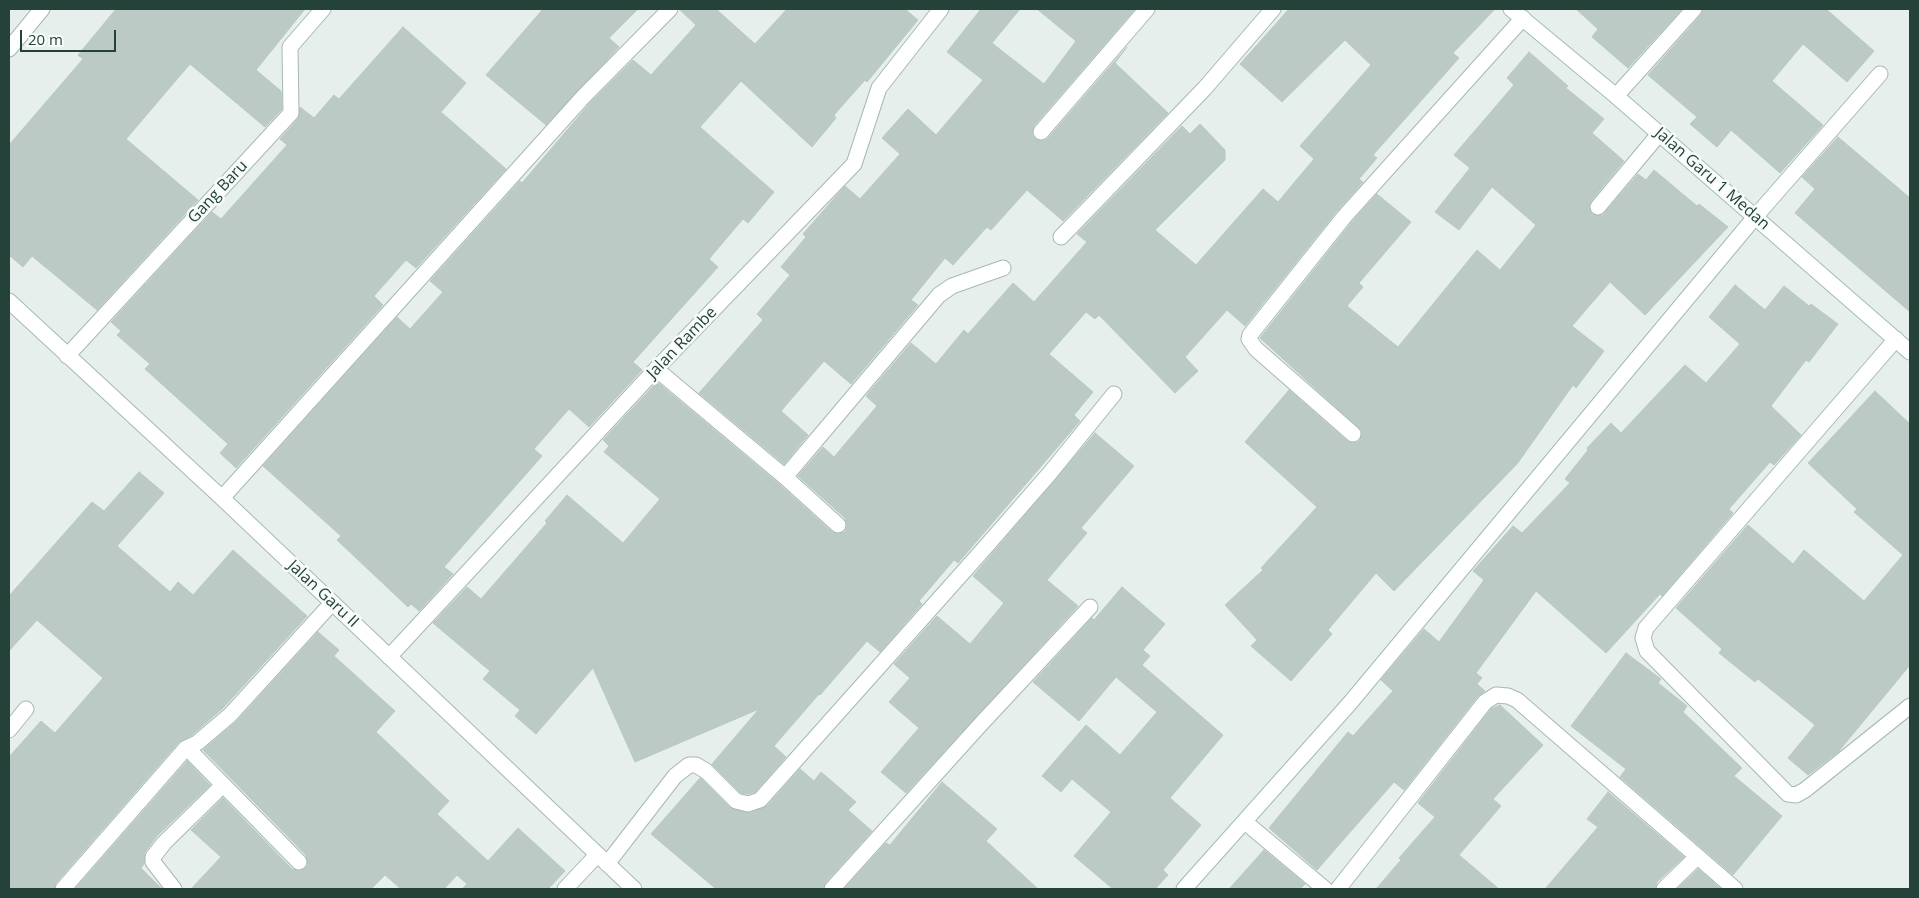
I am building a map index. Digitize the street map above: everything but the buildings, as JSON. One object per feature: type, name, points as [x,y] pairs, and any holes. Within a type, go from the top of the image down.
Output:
[{"type":"street","points":[[9,50],[42,9]]},
{"type":"street","name":"Gang Baru","points":[[67,356],[291,113],[290,47],[323,9]]},
{"type":"street","points":[[222,498],[584,96],[670,9]]},
{"type":"street","name":"Jalan Rambe","points":[[389,657],[656,369],[854,164],[879,88],[941,9]]},
{"type":"street","points":[[1041,132],[1147,9]]},
{"type":"street","points":[[1061,237],[1204,88],[1272,9]]},
{"type":"street","points":[[1616,96],[1694,9]]},
{"type":"street","points":[[1353,434],[1251,344],[1250,335],[1344,217],[1520,13]]},
{"type":"street","name":"Jalan Garu 1 Medan","points":[[1520,13],[1910,352]]},
{"type":"street","points":[[1184,889],[1350,704],[1755,217],[1880,74]]},
{"type":"street","points":[[1598,207],[1660,134]]},
{"type":"street","points":[[785,477],[938,295],[952,286],[1003,268]]},
{"type":"street","name":"Jalan Garu II","points":[[9,301],[222,498],[634,889]]},
{"type":"street","points":[[1896,339],[1646,628],[1643,638],[1647,652],[1788,794],[1796,795],[1805,790],[1910,706]]},
{"type":"street","points":[[656,369],[785,477],[838,525]]},
{"type":"street","points":[[565,889],[602,859],[675,776],[689,765],[696,765],[706,771],[736,801],[748,804],[760,800],[1050,473],[1114,394]]},
{"type":"street","points":[[63,889],[186,748],[197,744],[230,716],[332,603]]},
{"type":"street","points":[[832,889],[980,725],[1090,607]]},
{"type":"street","points":[[1338,889],[1485,702],[1496,695],[1508,696],[1517,700],[1735,889]]},
{"type":"street","points":[[9,730],[26,709]]},
{"type":"street","points":[[193,754],[299,862]]},
{"type":"street","points":[[174,889],[153,862],[153,857],[164,843],[223,785]]},
{"type":"street","points":[[1245,822],[1325,889]]},
{"type":"street","points":[[1664,889],[1697,858]]}]
